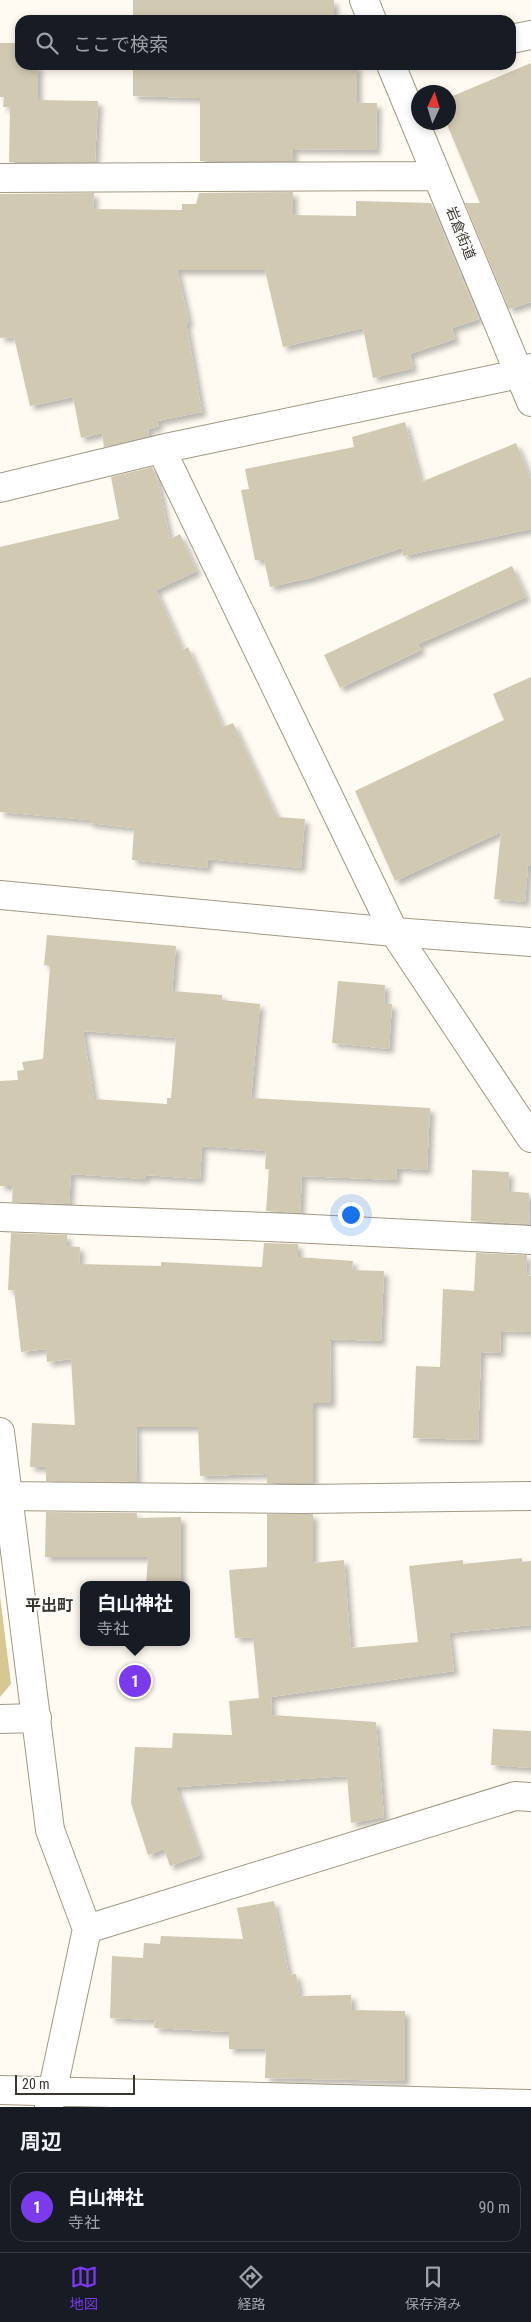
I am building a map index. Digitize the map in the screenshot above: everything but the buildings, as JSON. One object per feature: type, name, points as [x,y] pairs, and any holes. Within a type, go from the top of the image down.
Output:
[{"type":"street","points":[[364,0],[370,15]]},
{"type":"street","points":[[516,38],[531,35]]},
{"type":"street","name":"岩倉街道","points":[[393,70],[437,176],[525,371],[531,402]]},
{"type":"street","points":[[0,178],[437,176]]},
{"type":"street","points":[[0,488],[161,449],[525,371]]},
{"type":"street","points":[[161,449],[394,932],[531,1138]]},
{"type":"street","points":[[0,895],[394,932],[531,942]]},
{"type":"street","points":[[0,1217],[293,1228],[531,1240]]},
{"type":"street","points":[[0,1432],[5,1496],[37,1718],[50,1830],[87,1929],[50,2099]]},
{"type":"street","points":[[5,1496],[303,1499],[531,1496]]},
{"type":"street","points":[[0,1719],[37,1718]]},
{"type":"street","points":[[87,1929],[515,1796],[531,1797]]},
{"type":"street","points":[[0,2090],[50,2099],[531,2104]]},
{"type":"shaded area","points":[[0,1596],[11,1684],[0,1697]]},
{"type":"place","name":"白山神社","points":[[135,1681]]},
{"type":"district","name":"平出町","points":[[49,1605]]}]
